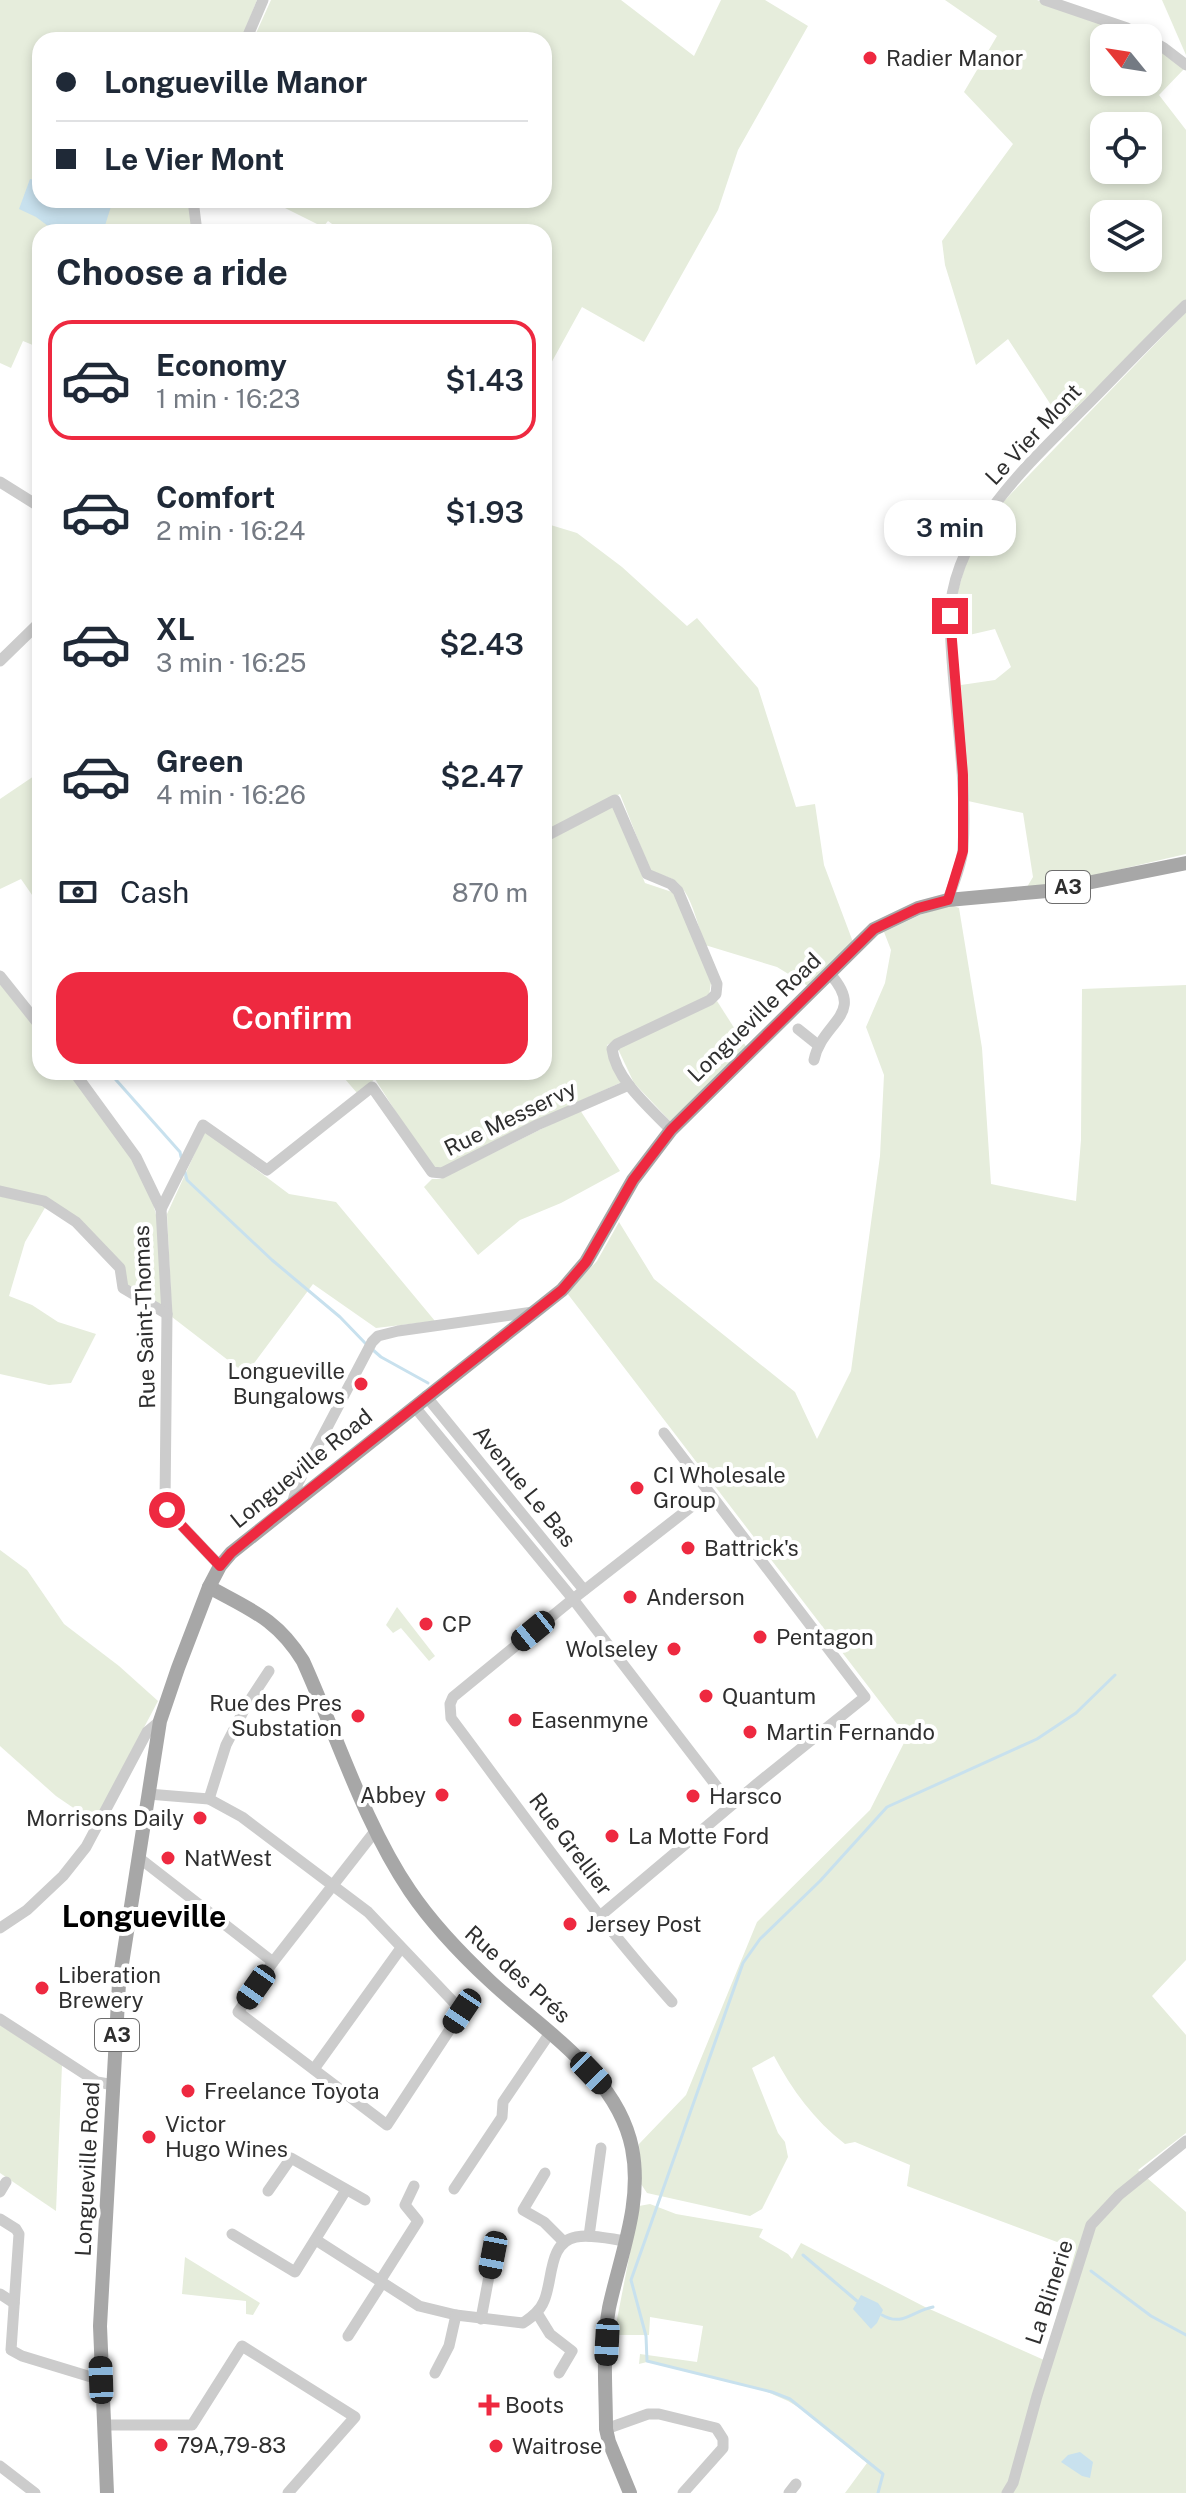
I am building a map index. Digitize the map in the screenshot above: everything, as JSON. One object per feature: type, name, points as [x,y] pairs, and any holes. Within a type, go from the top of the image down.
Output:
[{"type":"main road","name":"A3","points":[[948,900],[1047,891],[1186,863]]},
{"type":"main road","name":"Longueville Road","points":[[107,2493],[100,2326],[119,1983],[160,1721],[209,1587],[220,1566],[231,1553],[562,1290],[586,1262],[633,1180],[671,1130],[874,929],[918,908],[948,900]]},
{"type":"main road","name":"Rue des Prés","points":[[209,1587],[263,1616],[288,1637],[303,1661],[376,1830],[409,1890],[443,1936],[550,2033],[612,2098],[628,2133],[635,2164],[634,2197],[609,2311],[606,2429],[630,2493]]},
{"type":"street","points":[[249,32],[263,0]]},
{"type":"street","points":[[1045,0],[1115,24]]},
{"type":"street","points":[[1162,47],[1186,65]]},
{"type":"street","name":"Le Vier Mont","points":[[948,900],[963,851],[963,775],[950,616],[958,571],[974,536],[1010,487],[1040,452],[1186,305]]},
{"type":"street","points":[[0,482],[32,502]]},
{"type":"street","points":[[0,661],[32,630]]},
{"type":"street","points":[[552,833],[615,800],[647,874],[671,884],[678,891],[717,984],[716,994],[710,1000],[612,1049],[629,1085],[671,1130]]},
{"type":"street","points":[[814,1060],[818,1045],[846,1007],[845,994],[830,974]]},
{"type":"street","points":[[0,976],[32,1016]]},
{"type":"street","points":[[798,1029],[818,1045]]},
{"type":"street","name":"Rue Saint-Thomas","points":[[80,1080],[136,1157],[161,1209],[167,1314],[165,1503],[167,1510],[220,1566]]},
{"type":"street","name":"Rue Messervy","points":[[161,1209],[203,1125],[267,1170],[372,1087],[432,1172],[442,1173],[537,1125],[629,1085]]},
{"type":"street","points":[[0,1191],[44,1201],[76,1222],[120,1268],[123,1288],[167,1314]]},
{"type":"street","points":[[292,1504],[298,1483],[372,1342],[378,1336],[534,1312]]},
{"type":"street","name":"Avenue Le Bas","points":[[426,1396],[584,1590]]},
{"type":"street","name":"Avenue Le Bas","points":[[414,1406],[573,1599],[731,1805]]},
{"type":"street","points":[[600,1916],[865,1697],[664,1433]]},
{"type":"street","points":[[573,1599],[709,1493]]},
{"type":"street","name":"Rue Grellier","points":[[573,1599],[459,1691],[450,1704],[451,1718],[600,1916],[672,2002]]},
{"type":"street","points":[[209,1799],[226,1745],[269,1671]]},
{"type":"street","points":[[0,1928],[27,1910],[63,1876],[86,1847],[147,1732],[160,1721]]},
{"type":"street","points":[[148,1794],[209,1799],[242,1817],[333,1884],[368,1912],[462,2011],[387,2125],[238,2012],[273,1962],[333,1884],[376,1830]]},
{"type":"street","points":[[138,1857],[273,1962]]},
{"type":"street","points":[[314,2069],[401,1948]]},
{"type":"street","points":[[0,2019],[97,2082],[114,2085]]},
{"type":"street","points":[[454,2189],[502,2117],[503,2102],[550,2033]]},
{"type":"street","name":"La Blinerie","points":[[1007,2493],[1013,2483],[1091,2225],[1119,2195],[1186,2141]]},
{"type":"street","points":[[589,2236],[601,2148]]},
{"type":"street","points":[[268,2191],[291,2158],[365,2200]]},
{"type":"street","points":[[545,2173],[523,2210],[544,2222],[564,2242]]},
{"type":"street","points":[[348,2336],[418,2221],[405,2205],[414,2186]]},
{"type":"street","points":[[232,2234],[295,2272],[346,2190]]},
{"type":"street","points":[[0,2219],[19,2234],[11,2350]]},
{"type":"street","points":[[316,2240],[419,2306],[456,2315],[523,2323],[537,2313],[545,2299],[554,2260],[564,2242],[579,2236],[626,2241]]},
{"type":"street","points":[[481,2319],[493,2255]]},
{"type":"street","points":[[0,2294],[14,2303]]},
{"type":"street","points":[[537,2313],[550,2334],[572,2351],[559,2373]]},
{"type":"street","points":[[435,2373],[449,2346],[456,2315]]},
{"type":"street","points":[[0,2343],[22,2356],[101,2380]]},
{"type":"street","points":[[104,2425],[192,2425],[242,2346],[355,2417],[288,2493]]},
{"type":"street","points":[[606,2429],[648,2414],[716,2428],[723,2439],[723,2448],[683,2493]]},
{"type":"street","points":[[0,2466],[35,2493]]},
{"type":"green space","points":[[0,0],[257,0],[244,32],[32,32],[32,208],[190,208],[191,224],[32,224],[32,345],[23,341],[11,368],[0,363]]},
{"type":"green space","points":[[271,0],[621,0],[694,56],[721,0],[765,0],[808,26],[738,150],[718,210],[644,342],[582,307],[552,361],[552,224],[332,224],[328,221],[317,224],[285,208],[552,208],[552,32],[257,32]]},
{"type":"green space","points":[[945,0],[1037,0],[1101,24],[1090,24],[1090,96],[1160,96],[1186,130],[1186,300],[1062,422],[1008,339],[976,365],[945,265],[942,241],[1013,144],[964,92],[997,36]]},
{"type":"green space","points":[[1162,0],[1186,0],[1186,55]]},
{"type":"green space","points":[[1162,52],[1185,68],[1162,92]]},
{"type":"green space","points":[[1186,312],[1186,854],[1057,884],[1027,887],[1033,877],[1023,813],[968,801],[961,685],[995,680],[1011,667],[995,629],[956,638],[958,591],[965,566],[978,539],[1005,500]]},
{"type":"green space","points":[[552,525],[577,533],[622,567],[687,626],[697,618],[758,688],[796,807],[815,804],[824,865],[853,942],[808,986],[777,967],[705,945],[680,885],[650,870],[620,794],[552,828]]},
{"type":"green space","points":[[32,777],[32,895],[21,879],[0,889],[0,799]]},
{"type":"green space","points":[[613,806],[645,883],[672,892],[681,904],[711,983],[709,995],[607,1045],[622,1082],[514,1131],[442,1169],[431,1167],[376,1080],[552,1080],[552,839]]},
{"type":"green space","points":[[951,905],[959,908],[982,1048],[991,1184],[1076,1201],[1081,1140],[1082,989],[1186,985],[1186,1960],[1152,1996],[1186,2035],[1186,2133],[1138,2170],[1186,2212],[1186,2493],[845,2493],[867,2463],[803,2410],[765,2391],[647,2362],[639,2364],[640,2354],[697,2362],[703,2326],[650,2317],[649,2335],[614,2335],[639,2206],[650,2204],[676,2214],[763,2229],[759,2237],[792,2259],[801,2243],[925,2307],[1044,2360],[1076,2249],[907,2186],[910,2165],[855,2142],[845,2144],[805,2104],[774,2056],[752,2068],[778,2133],[785,2142],[788,2157],[762,2209],[750,2216],[647,2193],[641,2184],[639,2144],[686,2095],[757,1922],[870,1810],[907,1737],[567,1293],[597,1261],[619,1222],[654,1279],[795,1392],[817,1439],[851,1371],[880,1156],[884,1075],[866,1027],[885,983],[891,950],[884,932]]},
{"type":"green space","points":[[0,982],[32,1022],[32,1080],[74,1080],[120,1140],[143,1178],[158,1226],[162,1308],[129,1289],[79,1220],[0,1187]]},
{"type":"green space","points":[[717,1001],[747,1048],[670,1121],[634,1083],[618,1049]]},
{"type":"green space","points":[[346,1080],[374,1080],[357,1093]]},
{"type":"green space","points":[[580,1110],[620,1171],[561,1203],[520,1220],[478,1255],[424,1187],[432,1179],[440,1179]]},
{"type":"green space","points":[[205,1131],[289,1194],[336,1202],[435,1321],[376,1328],[313,1284],[246,1374],[172,1317],[167,1214]]},
{"type":"green space","points":[[0,1193],[46,1206],[25,1242],[9,1296],[32,1305],[58,1322],[96,1334],[71,1383],[49,1385],[0,1374]]},
{"type":"green space","points":[[0,1550],[27,1570],[64,1624],[158,1701],[94,1822],[56,1796],[0,1746]]},
{"type":"green space","points":[[397,1607],[435,1656],[429,1661],[401,1628],[393,1633],[386,1625]]},
{"type":"green space","points":[[0,2025],[62,2065],[56,2211],[0,2173]]},
{"type":"green space","points":[[185,2257],[260,2303],[253,2315],[246,2314],[246,2301],[182,2294]]},
{"type":"water","points":[[30,179],[32,208],[110,208],[106,224],[45,224],[19,209]]},
{"type":"water","points":[[861,2295],[878,2303],[883,2310],[871,2329],[853,2309]]},
{"type":"water","points":[[1080,2452],[1093,2462],[1090,2478],[1061,2462],[1068,2455]]},
{"type":"waterway","points":[[116,1080],[180,1152],[181,1157]]},
{"type":"waterway","points":[[185,1172],[187,1180],[367,1345]]},
{"type":"waterway","points":[[373,1350],[428,1383]]},
{"type":"waterway","points":[[878,2493],[883,2474],[790,2399],[647,2361],[646,2336],[631,2280],[743,1963],[760,1939],[820,1881],[887,1807],[1037,1739],[1076,1713],[1115,1675]]},
{"type":"waterway","points":[[803,2255],[857,2301]]},
{"type":"waterway","points":[[1091,2271],[1151,2316],[1186,2335]]},
{"type":"waterway","points":[[882,2315],[901,2319],[933,2307]]},
{"type":"place","name":"Radier Manor","points":[[870,58]]},
{"type":"place","name":"Longueville Bungalows","points":[[361,1384]]},
{"type":"place","name":"CI Wholesale Group","points":[[637,1488]]},
{"type":"place","name":"Battrick's","points":[[688,1548]]},
{"type":"place","name":"Anderson","points":[[630,1597]]},
{"type":"place","name":"CP","points":[[426,1624]]},
{"type":"place","name":"Pentagon","points":[[760,1637]]},
{"type":"place","name":"Wolseley","points":[[674,1649]]},
{"type":"place","name":"Quantum","points":[[706,1696]]},
{"type":"place","name":"Rue des Pres Substation","points":[[358,1716]]},
{"type":"place","name":"Easenmyne","points":[[515,1720]]},
{"type":"place","name":"Martin Fernando","points":[[750,1732]]},
{"type":"place","name":"Abbey","points":[[442,1795]]},
{"type":"place","name":"Harsco","points":[[693,1796]]},
{"type":"place","name":"Morrisons Daily","points":[[200,1818]]},
{"type":"place","name":"La Motte Ford","points":[[612,1836]]},
{"type":"place","name":"NatWest","points":[[168,1858]]},
{"type":"place","name":"Jersey Post","points":[[570,1924]]},
{"type":"place","name":"Liberation Brewery","points":[[42,1988]]},
{"type":"place","name":"Freelance Toyota","points":[[188,2091]]},
{"type":"place","name":"Victor Hugo Wines","points":[[149,2137]]},
{"type":"place","name":"Boots","points":[[489,2405]]},
{"type":"place","name":"79A,79-83","points":[[161,2445]]},
{"type":"place","name":"Waitrose","points":[[496,2446]]},
{"type":"district","name":"Longueville","points":[[144,1916]]},
{"type":"route","points":[[167,1510],[220,1566],[271,1520],[562,1290],[586,1262],[633,1180],[671,1130],[874,929],[918,908],[948,900],[963,851],[963,775],[950,616]]}]
